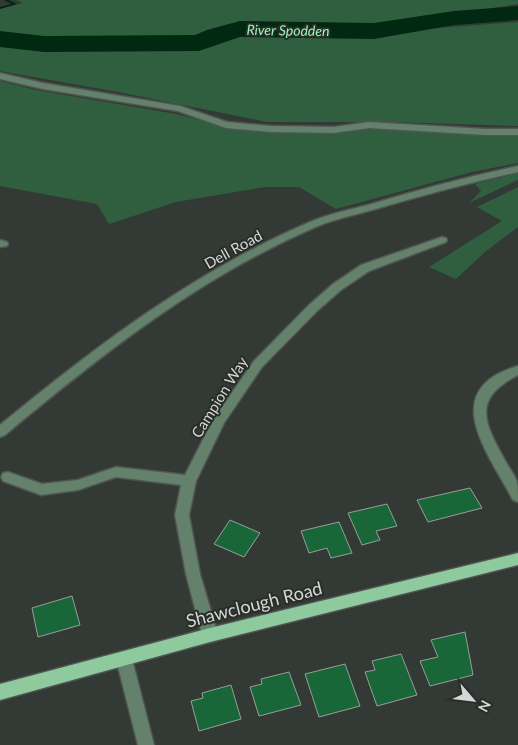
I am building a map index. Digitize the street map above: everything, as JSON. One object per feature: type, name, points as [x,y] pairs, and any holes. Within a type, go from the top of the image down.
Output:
[{"type":"main road","name":"Shawclough Road","points":[[0,692],[210,635],[518,559]]},
{"type":"street","points":[[0,76],[43,86],[180,109],[226,125],[271,129],[334,130],[369,125],[485,132],[518,132]]},
{"type":"street","name":"Dell Road","points":[[0,432],[93,358],[176,299],[244,258],[315,224],[433,188],[518,169]]},
{"type":"street","name":"Campion Way","points":[[210,635],[193,574],[182,515],[190,481],[219,422],[258,364],[312,308],[337,287],[365,268],[442,240]]},
{"type":"street","points":[[518,370],[497,381],[487,390],[481,401],[479,415],[487,438],[518,496]]},
{"type":"street","points":[[8,477],[41,490],[78,485],[116,472],[190,481]]},
{"type":"street","points":[[124,659],[146,745]]},
{"type":"green space","points":[[16,0],[518,0],[518,4],[369,28],[239,26],[194,39],[35,38],[0,34],[0,9],[23,3]]},
{"type":"green space","points":[[518,22],[518,126],[394,122],[267,122],[118,92],[0,71],[0,45],[42,48],[208,47],[236,34],[259,36],[360,34]]},
{"type":"green space","points":[[0,81],[36,90],[176,114],[218,125],[277,131],[374,127],[518,134],[518,163],[472,172],[336,209],[299,187],[265,187],[176,202],[109,224],[97,204],[0,186]]},
{"type":"green space","points":[[518,173],[518,180],[469,203],[481,191],[475,184]]},
{"type":"green space","points":[[518,187],[518,227],[485,252],[456,279],[429,267],[502,221],[477,207]]},
{"type":"building","points":[[470,488],[482,508],[428,522],[417,500]]},
{"type":"building","points":[[387,504],[397,526],[376,531],[380,540],[362,545],[348,513]]},
{"type":"building","points":[[230,520],[260,533],[244,557],[214,544]]},
{"type":"building","points":[[339,522],[352,553],[331,558],[327,548],[309,553],[301,531]]},
{"type":"building","points":[[72,596],[80,625],[38,637],[32,608]]},
{"type":"building","points":[[465,632],[473,675],[430,686],[420,661],[438,657],[431,640]]},
{"type":"building","points":[[401,654],[417,695],[377,706],[365,672],[375,670],[372,661]]},
{"type":"building","points":[[345,664],[360,706],[319,717],[305,674]]},
{"type":"building","points":[[289,672],[301,705],[259,716],[250,687],[262,684],[261,679]]},
{"type":"building","points":[[231,685],[241,719],[199,731],[191,701],[203,698],[202,693]]},
{"type":"waterway","points":[[0,8],[15,4],[6,0]]},
{"type":"waterway","name":"River Spodden","points":[[0,39],[44,44],[199,43],[216,35],[240,29],[374,31],[454,18],[518,13]]}]
